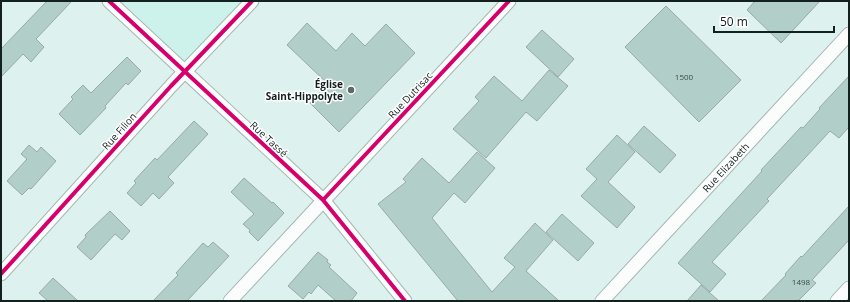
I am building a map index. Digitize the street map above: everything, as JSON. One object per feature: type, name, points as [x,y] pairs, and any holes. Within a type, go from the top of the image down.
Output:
[{"type":"street","name":"Rue Tassé","points":[[109,1],[323,200],[405,301]]},
{"type":"street","name":"Rue Filion","points":[[1,274],[185,71],[252,1]]},
{"type":"street","name":"Rue Dutrisac","points":[[230,301],[509,1]]},
{"type":"street","name":"Rue Elizabeth","points":[[602,301],[849,34]]},
{"type":"street","points":[[837,301],[849,288]]},
{"type":"shaded area","points":[[109,1],[246,1],[185,71]]},
{"type":"building","points":[[47,1],[72,1],[36,39],[44,47],[31,62],[23,54],[1,77],[1,49]]},
{"type":"building","points":[[755,1],[820,1],[781,43],[747,10]]},
{"type":"building","points":[[666,6],[741,80],[699,122],[625,47]]},
{"type":"building","name":"Église Saint-Hippolyte","points":[[307,23],[336,51],[352,33],[365,46],[386,24],[415,53],[339,132],[310,103],[328,84],[287,45]]},
{"type":"building","points":[[542,30],[574,59],[558,77],[526,47]]},
{"type":"building","points":[[127,57],[141,71],[128,85],[126,83],[105,106],[106,108],[80,135],[59,114],[73,99],[71,97],[83,85],[91,93]]},
{"type":"building","points":[[549,70],[568,86],[537,121],[526,112],[486,158],[453,129],[479,101],[475,97],[494,76],[522,101]]},
{"type":"building","points":[[849,76],[849,127],[839,138],[830,131],[767,199],[769,201],[712,262],[726,274],[710,292],[678,263],[762,171],[761,170],[801,127],[803,128],[820,109],[819,108]]},
{"type":"building","points":[[194,121],[208,134],[168,177],[174,183],[159,199],[153,193],[141,206],[127,193],[136,183],[134,181],[155,158],[157,160]]},
{"type":"building","points":[[644,126],[676,155],[660,173],[628,144]]},
{"type":"building","points":[[617,135],[635,152],[608,182],[635,207],[617,228],[581,196],[597,179],[586,169]]},
{"type":"building","points":[[29,145],[37,152],[41,147],[56,161],[31,189],[29,188],[22,195],[7,181],[27,159],[21,154]]},
{"type":"building","points":[[477,152],[495,168],[465,203],[454,193],[432,218],[492,292],[515,267],[504,258],[535,223],[553,240],[526,271],[559,301],[458,301],[378,204],[406,182],[403,179],[422,158],[449,183]]},
{"type":"building","points":[[244,178],[284,213],[258,241],[249,232],[250,230],[243,224],[254,214],[231,192]]},
{"type":"building","points":[[849,206],[849,240],[812,280],[816,283],[798,301],[761,301],[786,275],[785,274],[801,256],[802,257]]},
{"type":"building","points":[[110,211],[130,231],[122,240],[115,234],[91,260],[77,247],[86,237],[85,235]]},
{"type":"building","points":[[562,214],[594,243],[578,261],[546,232]]},
{"type":"building","points":[[213,242],[229,256],[187,301],[153,301],[178,275],[176,273],[203,243],[208,247]]},
{"type":"building","points":[[318,252],[328,260],[327,262],[331,265],[329,267],[357,293],[351,301],[336,301],[318,285],[311,294],[309,292],[303,299],[288,286]]},
{"type":"building","points":[[53,278],[78,301],[48,301],[39,293]]},
{"type":"building","points":[[701,285],[719,301],[687,301]]},
{"type":"cycle path","points":[[109,1],[323,200],[405,301]]},
{"type":"cycle path","points":[[1,274],[171,86],[252,1]]},
{"type":"cycle path","points":[[323,200],[509,1]]},
{"type":"place","name":"Église Saint-Hippolyte","points":[[351,90]]}]
